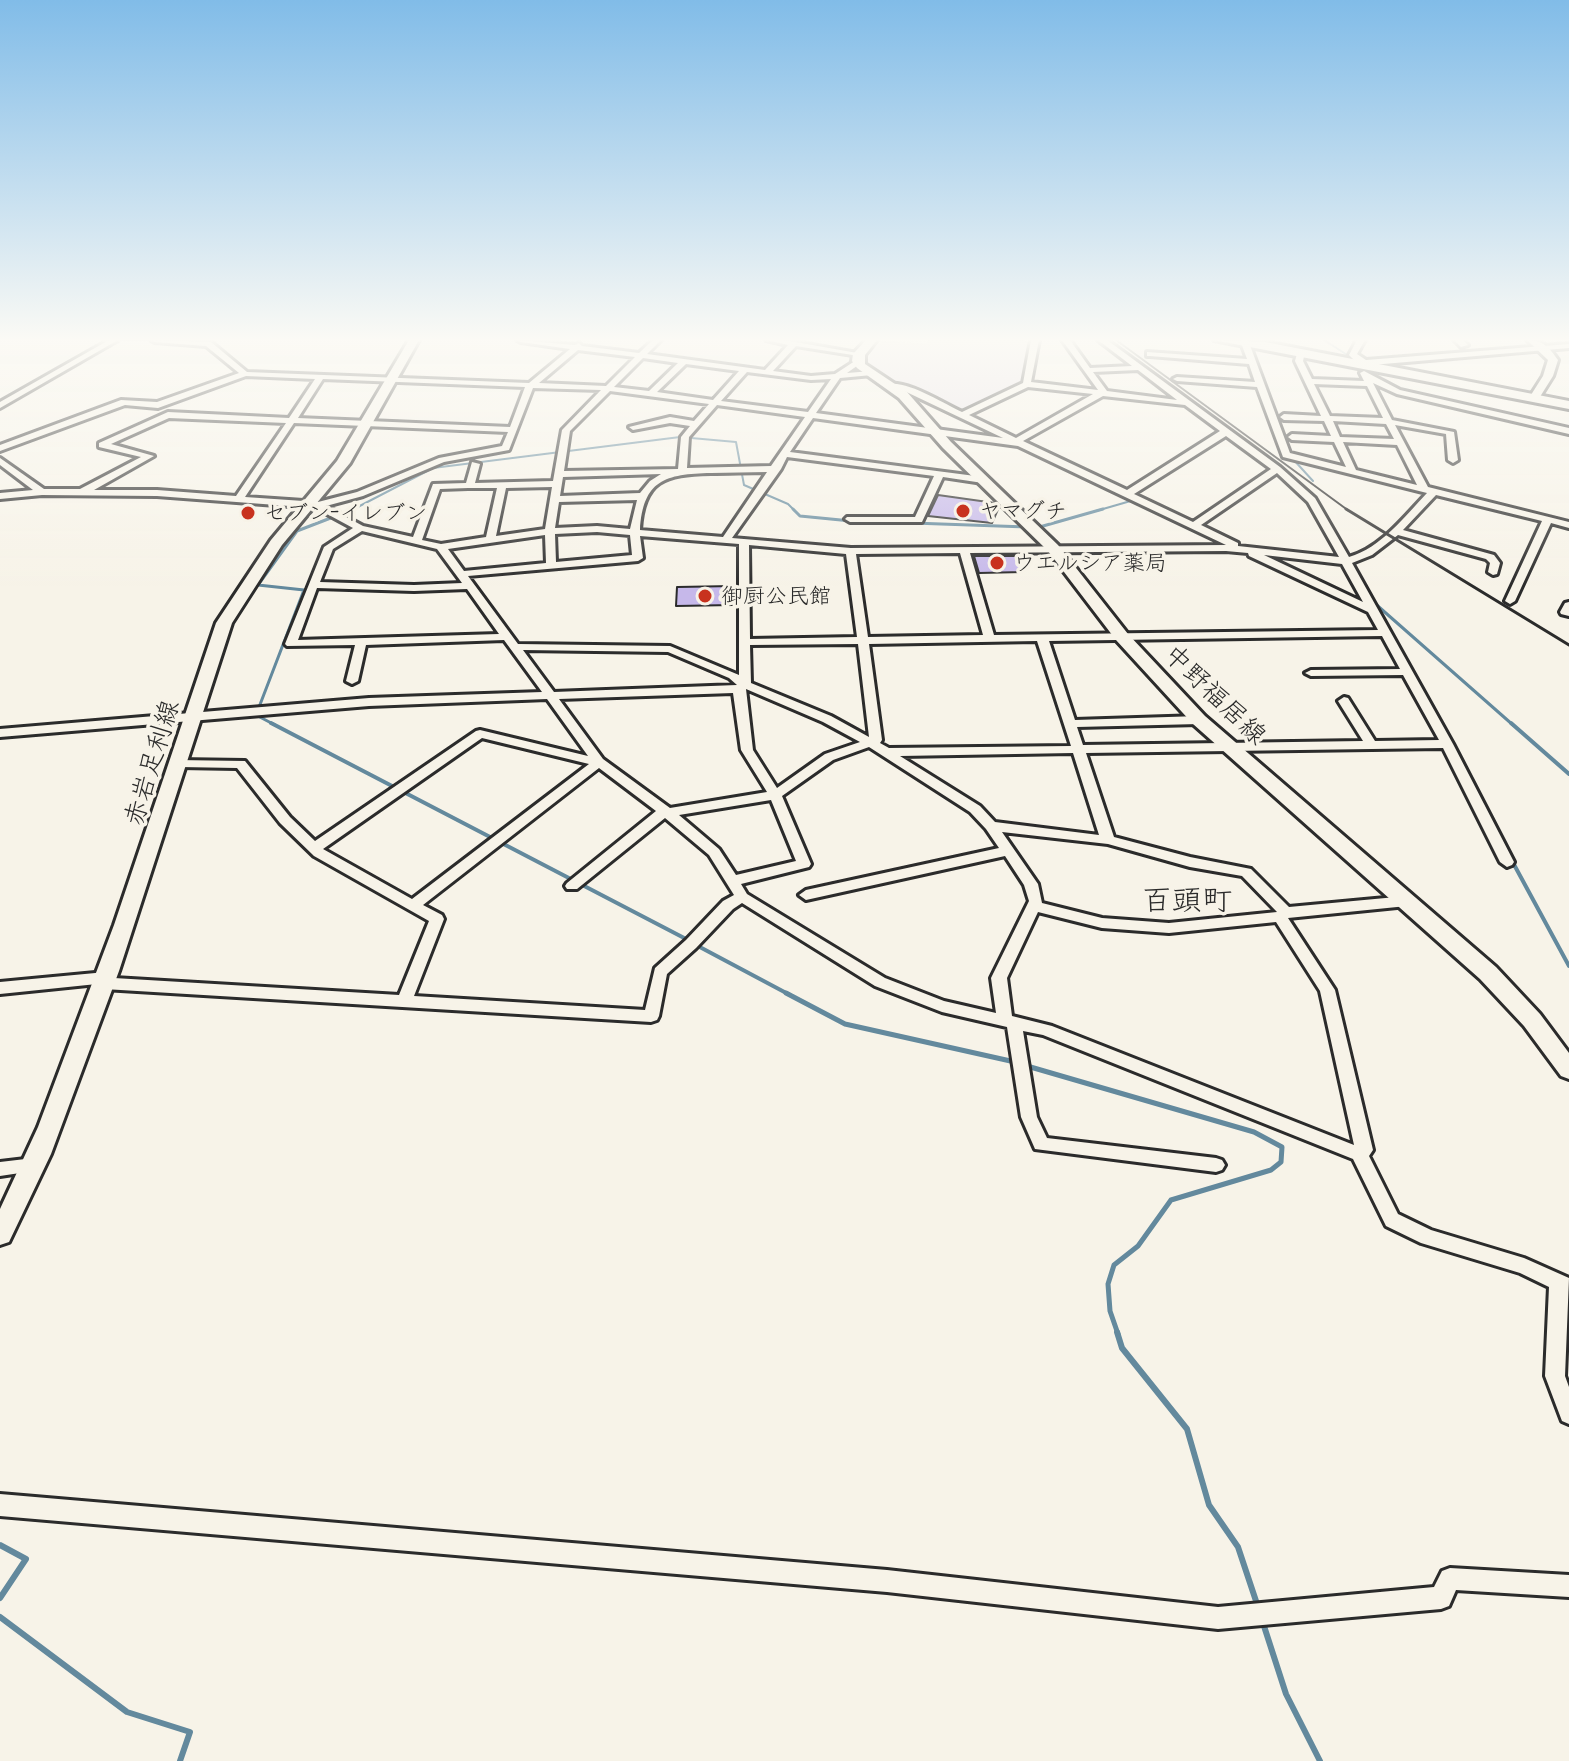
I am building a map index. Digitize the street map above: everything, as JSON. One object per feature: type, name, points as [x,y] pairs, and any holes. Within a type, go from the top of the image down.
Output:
[{"type":"main road","name":"中野福居線","points":[[927,422],[1053,548],[1122,637],[1199,720],[1407,901],[1510,996],[1569,1070]]},
{"type":"main road","name":"赤岩足利線","points":[[0,1234],[34,1165],[105,980],[180,763],[224,623],[276,543],[313,504],[366,424]]},
{"type":"street","points":[[0,448],[70,422]]},
{"type":"street","points":[[82,492],[149,456],[102,445],[152,422]]},
{"type":"street","points":[[239,499],[290,422]]},
{"type":"street","points":[[321,422],[513,430]]},
{"type":"street","points":[[0,496],[82,492],[313,504],[360,494],[442,460],[506,448],[516,422]]},
{"type":"street","points":[[551,566],[550,531],[558,479],[566,430],[573,422]]},
{"type":"street","points":[[633,427],[658,422]]},
{"type":"street","points":[[684,422],[696,424]]},
{"type":"street","points":[[727,538],[807,422]]},
{"type":"street","points":[[856,422],[1016,443],[1053,422]]},
{"type":"street","points":[[974,422],[1370,609]]},
{"type":"street","points":[[1211,422],[1277,469],[1312,500],[1447,744],[1507,862]]},
{"type":"street","points":[[1273,422],[1286,455],[1569,525]]},
{"type":"street","points":[[1328,422],[1353,472]]},
{"type":"street","points":[[1387,422],[1429,490]]},
{"type":"street","points":[[1393,422],[1450,432],[1453,460]]},
{"type":"street","points":[[1530,422],[1569,431]]},
{"type":"street","points":[[680,472],[685,437],[696,424]]},
{"type":"street","points":[[1130,496],[1227,434]]},
{"type":"street","points":[[1292,437],[1398,442]]},
{"type":"street","points":[[785,454],[983,480]]},
{"type":"street","points":[[0,461],[42,492]]},
{"type":"street","points":[[470,486],[475,464]]},
{"type":"street","points":[[417,541],[436,486],[776,469]]},
{"type":"street","points":[[1193,526],[1277,469]]},
{"type":"street","points":[[313,585],[400,588],[551,566],[638,558],[633,530],[645,496],[654,482],[680,472]]},
{"type":"street","points":[[850,519],[919,520],[939,475]]},
{"type":"street","points":[[490,540],[502,485]]},
{"type":"street","points":[[313,504],[360,528],[441,547],[550,531],[633,530],[851,551],[1241,548],[1353,561],[1396,531],[1429,490]]},
{"type":"street","points":[[555,499],[645,496]]},
{"type":"street","points":[[1510,601],[1548,519]]},
{"type":"street","points":[[360,528],[329,547],[291,644],[510,642],[670,649],[733,676],[742,687]]},
{"type":"street","points":[[1396,531],[1490,557],[1495,563],[1493,572]]},
{"type":"street","points":[[732,881],[804,864],[775,795],[747,750],[742,687],[744,540]]},
{"type":"street","points":[[441,547],[599,762],[714,852],[742,897],[880,982],[942,1006],[1046,1030],[1359,1154],[1392,1220],[1427,1237],[1524,1266],[1564,1285],[1555,1376],[1569,1414]]},
{"type":"street","points":[[964,550],[989,638]]},
{"type":"street","points":[[576,883],[661,814],[775,795],[829,757],[876,740],[851,551]]},
{"type":"street","points":[[1569,605],[1565,612],[1569,613]]},
{"type":"street","points":[[744,642],[1384,633]]},
{"type":"street","points":[[1042,638],[1108,840]]},
{"type":"street","points":[[352,681],[361,642]]},
{"type":"street","points":[[1311,673],[1405,672]]},
{"type":"street","points":[[0,733],[369,702],[742,687],[827,719],[872,743],[975,809],[991,826],[1031,884],[1036,907],[999,978],[1029,1117],[1035,1137],[1041,1144],[1216,1165]]},
{"type":"street","points":[[1344,701],[1371,745]]},
{"type":"street","points":[[1071,724],[1199,720]]},
{"type":"street","points":[[314,848],[480,734],[599,762]]},
{"type":"street","points":[[885,752],[1447,744]]},
{"type":"street","points":[[414,905],[599,762]]},
{"type":"street","points":[[180,763],[241,764],[285,820],[314,848],[437,919],[404,1002]]},
{"type":"street","points":[[991,826],[1108,840],[1190,862],[1246,872],[1283,914],[1327,990],[1364,1150],[1359,1154]]},
{"type":"street","points":[[806,895],[1008,851]]},
{"type":"street","points":[[0,988],[105,980],[651,1016],[660,972],[728,905],[742,897]]},
{"type":"street","points":[[1036,907],[1102,923],[1169,928],[1407,901]]},
{"type":"street","points":[[0,1169],[34,1165]]},
{"type":"street","points":[[0,1505],[887,1581],[1218,1618],[1441,1598],[1450,1579],[1569,1586]]},
{"type":"building","name":"ヤマグチ","points":[[938,495],[995,503],[999,507],[992,523],[928,516]]},
{"type":"building","name":"ウエルシア薬局","points":[[974,556],[1018,556],[1023,572],[979,573]]},
{"type":"building","name":"御厨公民館","points":[[733,586],[733,605],[676,606],[677,587]]},
{"type":"waterway","points":[[1544,422],[1569,428]]},
{"type":"waterway","points":[[353,509],[433,468],[680,437],[736,442],[744,485],[788,504],[800,516],[851,521]]},
{"type":"waterway","points":[[1292,458],[1313,481]]},
{"type":"waterway","points":[[1302,485],[1317,500],[1322,510]]},
{"type":"waterway","points":[[1099,510],[1134,500]]},
{"type":"waterway","points":[[275,725],[256,715],[304,590],[258,585],[297,531],[353,509]]},
{"type":"waterway","points":[[1099,510],[1103,509]]},
{"type":"waterway","points":[[1036,528],[1099,510]]},
{"type":"waterway","points":[[1322,510],[1326,518]]},
{"type":"waterway","points":[[884,522],[1027,527]]},
{"type":"waterway","points":[[1371,600],[1513,725]]},
{"type":"waterway","points":[[271,723],[688,940]]},
{"type":"waterway","points":[[1511,723],[1569,774]]},
{"type":"waterway","points":[[1511,859],[1569,966]]},
{"type":"waterway","points":[[696,945],[790,995]]},
{"type":"waterway","points":[[786,993],[845,1024],[1015,1062]]},
{"type":"waterway","points":[[1027,1066],[1254,1132],[1282,1147],[1281,1162],[1271,1170],[1171,1200],[1138,1246],[1114,1265],[1108,1284],[1110,1311],[1118,1334]]},
{"type":"waterway","points":[[1117,1332],[1122,1348],[1187,1429],[1209,1505],[1238,1547],[1258,1607]]},
{"type":"waterway","points":[[0,1545],[26,1559],[0,1598]]},
{"type":"waterway","points":[[0,1617],[127,1712],[190,1732],[180,1761]]},
{"type":"waterway","points":[[1263,1623],[1286,1694],[1320,1761]]},
{"type":"railway","points":[[1228,422],[1348,510]]},
{"type":"railway","points":[[1348,510],[1569,645]]},
{"type":"place","name":"ヤマグチ","points":[[963,511]]},
{"type":"place","name":"セブン-イレブン","points":[[248,513]]},
{"type":"place","name":"ウエルシア薬局","points":[[997,563]]},
{"type":"place","name":"御厨公民館","points":[[705,596]]},
{"type":"district","name":"百頭町","points":[[1187,901]]}]
